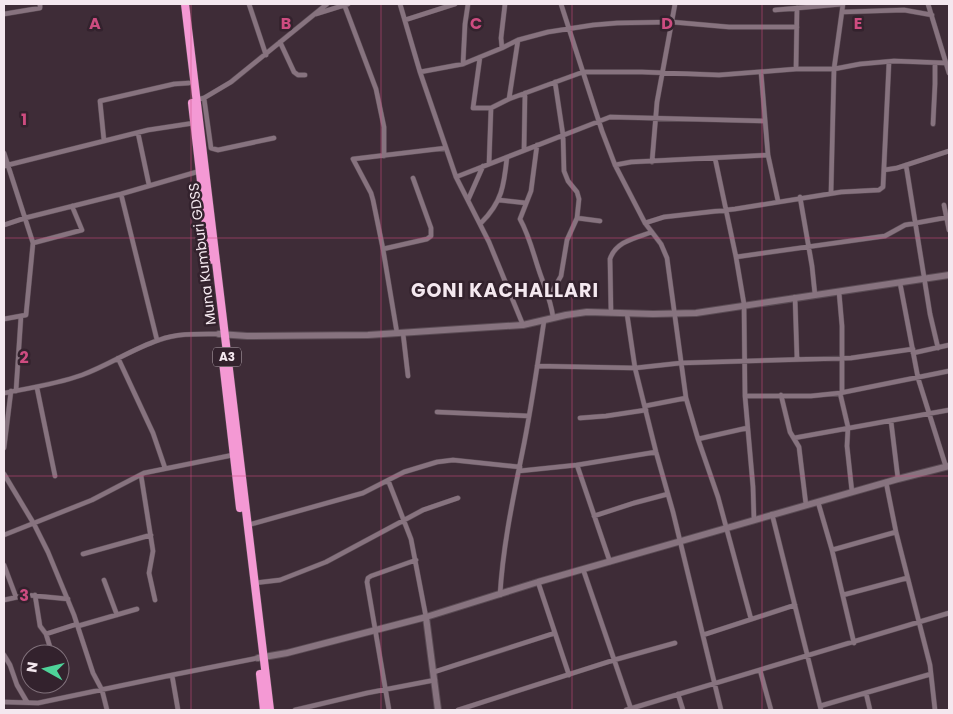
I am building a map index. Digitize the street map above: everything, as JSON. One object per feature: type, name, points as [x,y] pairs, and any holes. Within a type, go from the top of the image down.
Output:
[{"type":"highway","name":"Muna Kumburi GDSS","points":[[180,4],[189,83],[197,99],[194,123],[247,525],[261,658],[264,710]]},
{"type":"highway","name":"Muna Kumburi GDSS","points":[[185,4],[197,99],[233,455],[270,710]]},
{"type":"street","points":[[4,14],[40,8],[40,4]]},
{"type":"street","points":[[249,4],[266,55]]},
{"type":"street","points":[[274,138],[218,150],[211,148],[197,99],[230,82],[266,55],[311,15],[327,4]]},
{"type":"street","points":[[311,15],[346,4],[376,89],[384,127],[384,156]]},
{"type":"street","points":[[400,4],[420,72],[456,177],[481,223],[523,325]]},
{"type":"street","points":[[405,20],[456,4]]},
{"type":"street","points":[[463,64],[468,4]]},
{"type":"street","points":[[502,48],[501,38],[505,4]]},
{"type":"street","points":[[561,4],[615,165],[645,223],[661,244],[667,258],[686,398],[718,497],[751,620]]},
{"type":"street","points":[[652,162],[656,118],[675,4]]},
{"type":"street","points":[[775,10],[843,4],[834,69],[831,193]]},
{"type":"street","points":[[903,4],[904,10]]},
{"type":"street","points":[[928,4],[949,74]]},
{"type":"street","points":[[796,69],[797,8]]},
{"type":"street","points":[[842,12],[904,10],[932,15]]},
{"type":"street","points":[[420,72],[463,64],[518,40],[569,28],[617,23],[672,22],[729,27],[797,27]]},
{"type":"street","points":[[509,99],[518,40]]},
{"type":"street","points":[[280,42],[294,72],[298,75],[305,75]]},
{"type":"street","points":[[480,57],[474,108],[491,108],[509,99],[583,72],[719,75],[796,69],[834,69],[860,64],[889,62],[946,63]]},
{"type":"street","points":[[645,223],[664,217],[726,210],[831,193],[879,190],[883,187],[889,62]]},
{"type":"street","points":[[933,124],[934,63]]},
{"type":"street","points":[[762,72],[768,155],[778,201]]},
{"type":"street","points":[[549,297],[561,276],[567,240],[577,218],[580,199],[564,171],[563,135],[555,82]]},
{"type":"street","points":[[104,141],[99,103],[101,101],[174,84],[189,83]]},
{"type":"street","points":[[524,150],[525,93]]},
{"type":"street","points":[[488,164],[491,108]]},
{"type":"street","points":[[456,177],[610,117],[765,121]]},
{"type":"street","points":[[6,165],[164,126],[194,123]]},
{"type":"street","points":[[138,133],[149,185]]},
{"type":"street","points":[[537,145],[531,191],[520,219],[533,245],[553,317]]},
{"type":"street","points":[[408,376],[371,193],[353,159],[446,148]]},
{"type":"street","points":[[884,170],[949,151]]},
{"type":"street","points":[[4,153],[6,165],[33,244],[26,315],[4,318]]},
{"type":"street","points":[[615,165],[768,155]]},
{"type":"street","points":[[481,223],[492,212],[504,188],[507,157]]},
{"type":"street","points":[[715,158],[744,304],[745,396],[754,487],[754,520]]},
{"type":"street","points":[[906,165],[914,223],[938,348]]},
{"type":"street","points":[[468,200],[482,166]]},
{"type":"street","points":[[4,225],[200,171]]},
{"type":"street","points":[[383,249],[427,239],[431,236],[431,228],[413,178]]},
{"type":"street","points":[[121,194],[158,340]]},
{"type":"street","points":[[800,198],[815,295]]},
{"type":"street","points":[[498,200],[526,203]]},
{"type":"street","points":[[944,205],[948,217],[949,230]]},
{"type":"street","points":[[33,244],[82,230],[72,206]]},
{"type":"street","points":[[736,257],[885,236],[905,225],[948,217]]},
{"type":"street","points":[[577,218],[600,221]]},
{"type":"street","points":[[611,313],[610,259],[612,252],[628,240],[652,232]]},
{"type":"street","points":[[4,393],[37,388],[80,375],[168,337],[194,334],[284,336],[400,333],[523,325],[553,317],[587,312],[675,314],[949,275]]},
{"type":"street","points":[[4,702],[38,703],[287,653],[426,617],[538,582],[898,478],[948,468],[918,378],[900,283]]},
{"type":"street","points":[[839,292],[842,326],[841,393],[848,427],[847,446],[852,492]]},
{"type":"street","points":[[794,297],[797,359]]},
{"type":"street","points":[[626,314],[635,368],[721,710]]},
{"type":"street","points":[[4,448],[14,391],[21,316]]},
{"type":"street","points":[[500,594],[507,532],[529,416],[544,320]]},
{"type":"street","points":[[537,366],[635,368],[681,363],[841,358],[938,348],[949,345]]},
{"type":"street","points":[[118,358],[153,433],[165,468]]},
{"type":"street","points":[[745,396],[811,396],[841,393],[949,371]]},
{"type":"street","points":[[37,388],[55,476]]},
{"type":"street","points":[[781,396],[790,432],[799,447],[806,505]]},
{"type":"street","points":[[580,418],[606,416],[686,398]]},
{"type":"street","points":[[794,438],[848,427],[930,415],[949,410]]},
{"type":"street","points":[[437,412],[529,416]]},
{"type":"street","points":[[891,421],[898,478]]},
{"type":"street","points":[[698,439],[748,428]]},
{"type":"street","points":[[247,525],[255,525],[363,493],[404,472],[444,460],[519,469],[577,466],[656,452]]},
{"type":"street","points":[[4,535],[92,500],[141,475],[165,468],[233,455]]},
{"type":"street","points":[[577,466],[610,562]]},
{"type":"street","points":[[4,475],[34,524],[48,552],[78,625],[93,673],[102,690],[107,710]]},
{"type":"street","points":[[141,475],[153,551],[149,573],[155,600]]},
{"type":"street","points":[[388,480],[404,520],[416,560],[426,617],[438,710]]},
{"type":"street","points":[[886,482],[907,578],[920,622],[931,674],[935,710]]},
{"type":"street","points":[[594,516],[668,494]]},
{"type":"street","points":[[254,584],[280,580],[326,562],[423,510],[458,498]]},
{"type":"street","points":[[818,502],[832,550],[854,643]]},
{"type":"street","points":[[772,514],[821,708],[866,692],[931,674]]},
{"type":"street","points":[[832,550],[896,532]]},
{"type":"street","points":[[83,554],[151,535]]},
{"type":"street","points":[[389,710],[368,590],[368,578],[416,560]]},
{"type":"street","points":[[4,565],[16,597]]},
{"type":"street","points":[[583,569],[631,709]]},
{"type":"street","points":[[843,595],[907,578]]},
{"type":"street","points":[[104,580],[117,615]]},
{"type":"street","points":[[538,582],[568,675]]},
{"type":"street","points":[[4,600],[35,595],[68,599]]},
{"type":"street","points":[[35,595],[40,626],[46,634],[49,644]]},
{"type":"street","points":[[703,635],[795,605]]},
{"type":"street","points":[[46,634],[137,609]]},
{"type":"street","points":[[626,710],[949,613]]},
{"type":"street","points":[[295,710],[434,676],[555,634]]},
{"type":"street","points":[[458,710],[473,708],[614,660],[675,644]]},
{"type":"street","points":[[4,655],[10,665],[17,685],[27,702]]},
{"type":"street","points":[[760,670],[771,710]]},
{"type":"street","points":[[172,675],[178,710]]},
{"type":"street","points":[[866,692],[870,710]]},
{"type":"street","points":[[678,694],[683,710]]},
{"type":"street","points":[[646,703],[649,710]]},
{"type":"district","name":"GONI KACHALLARI","points":[[505,290]]}]
